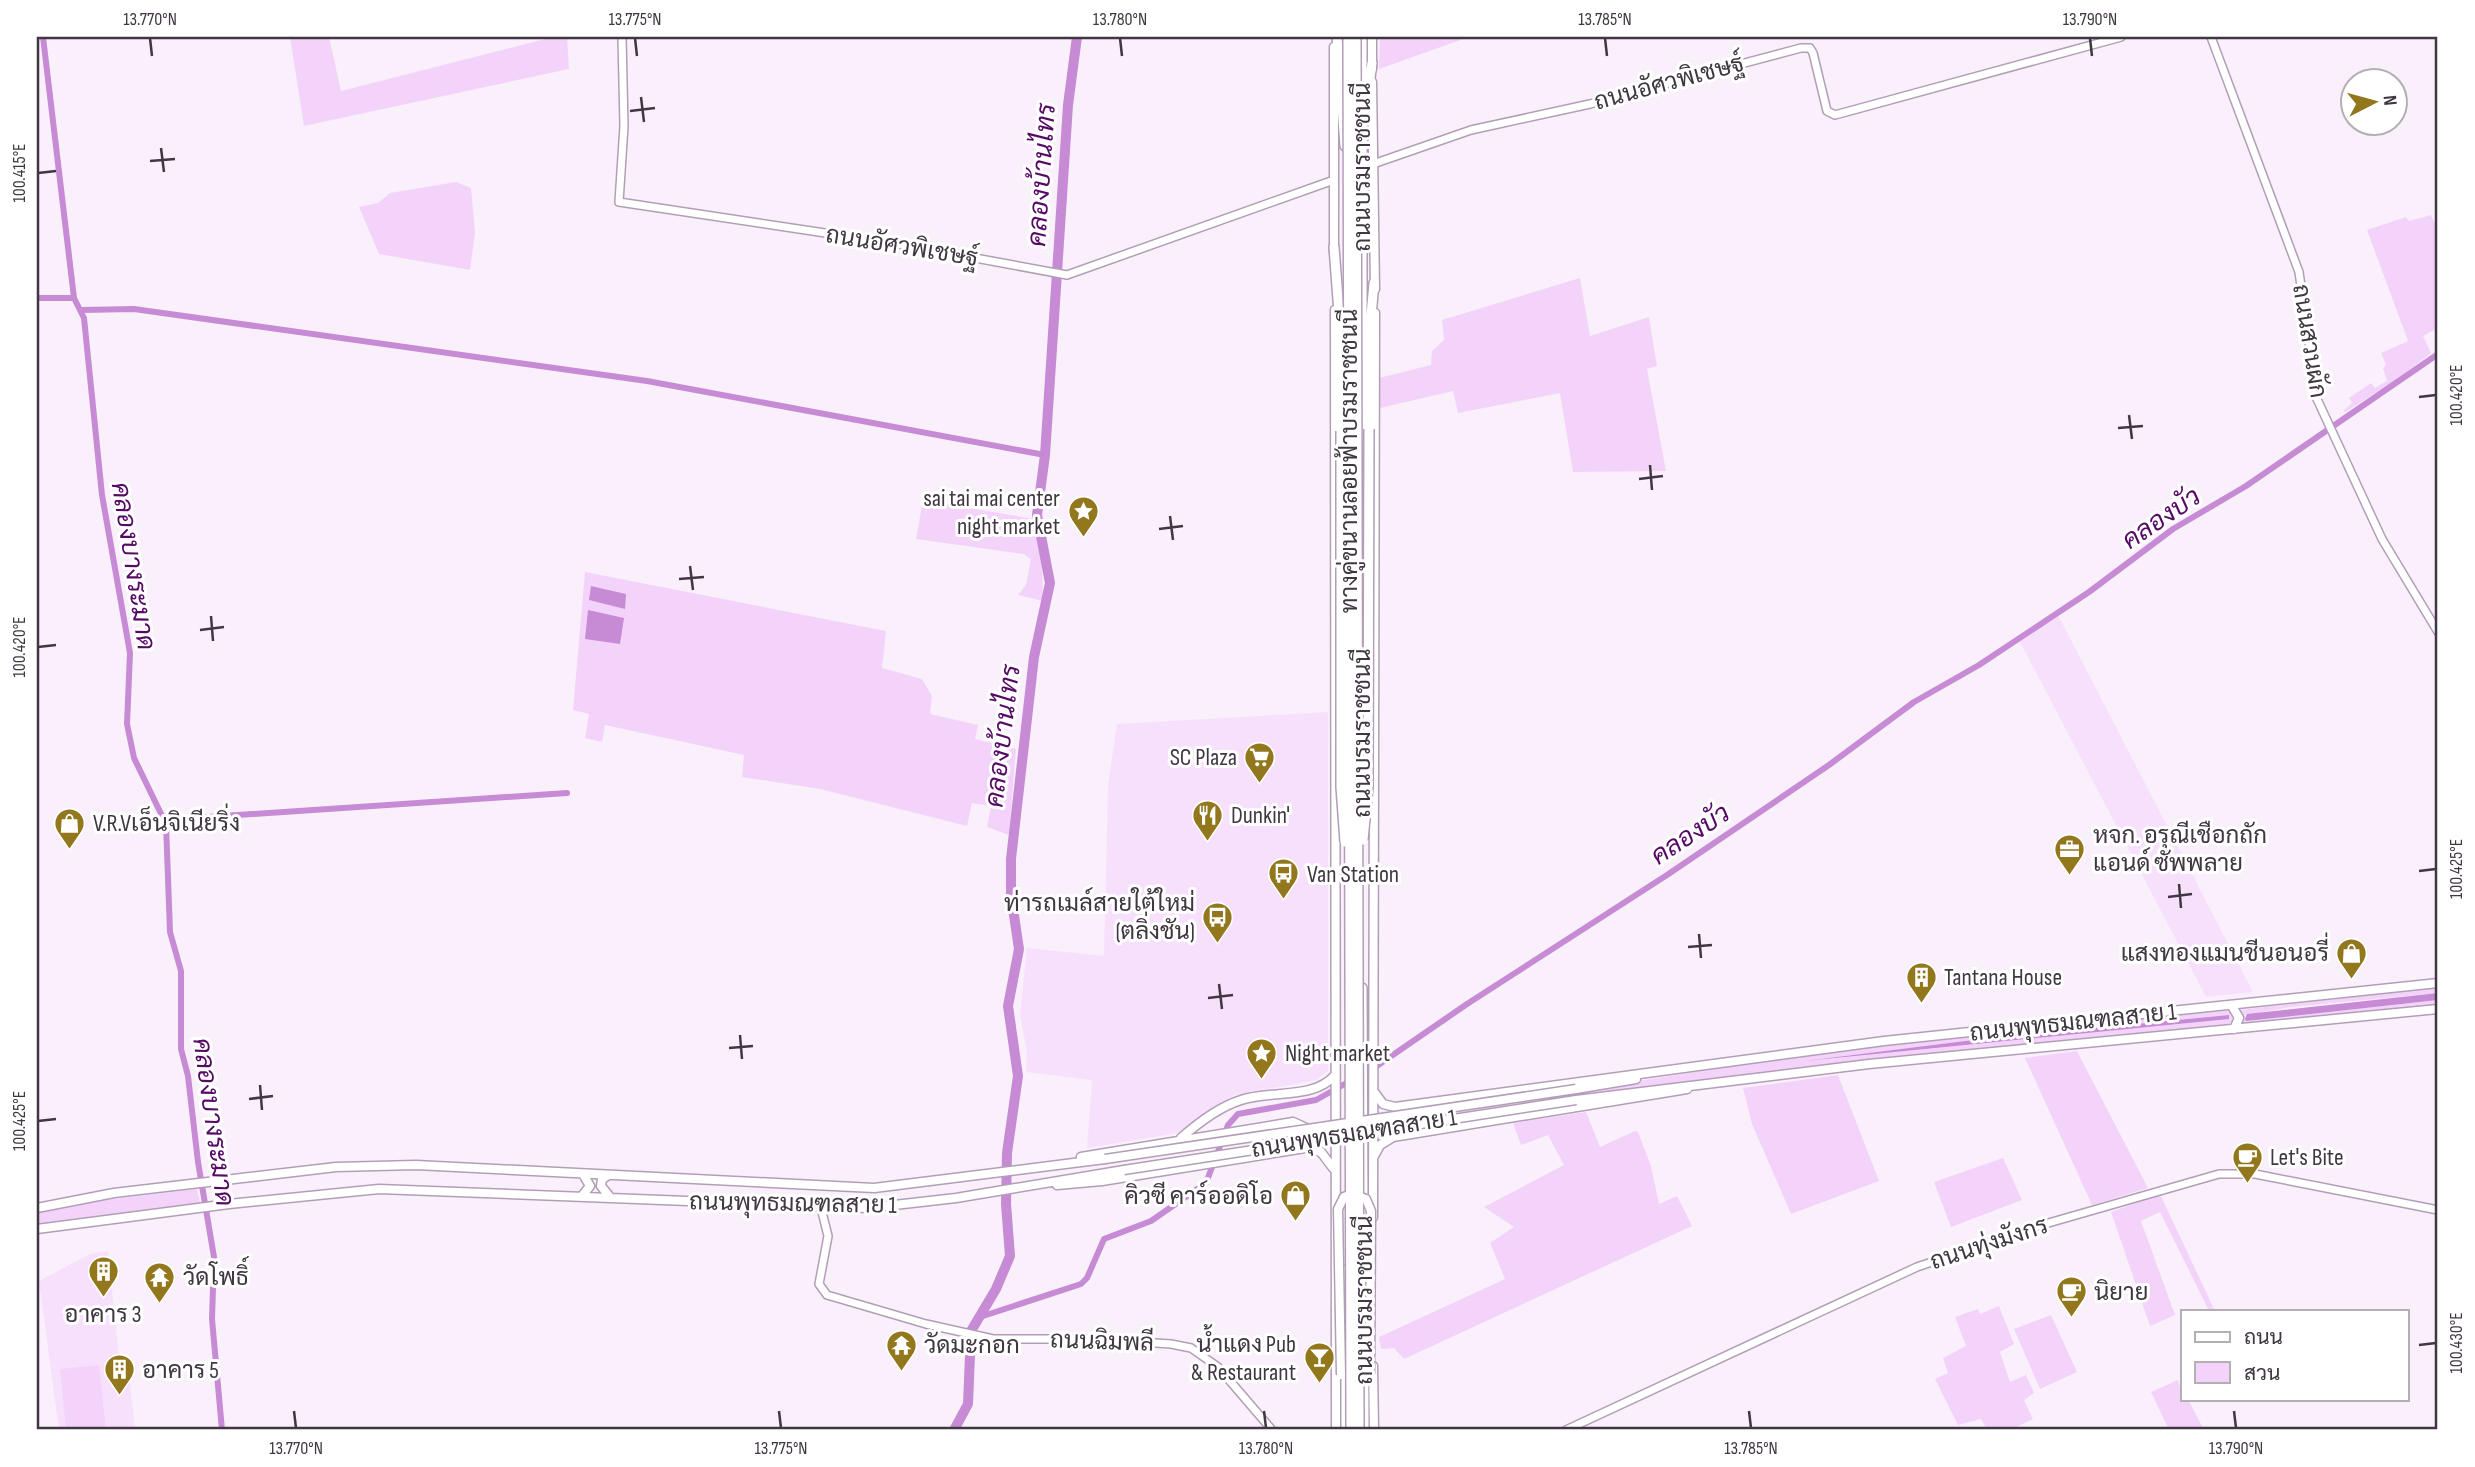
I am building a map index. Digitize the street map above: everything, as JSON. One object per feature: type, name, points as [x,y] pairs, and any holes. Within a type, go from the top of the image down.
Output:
[{"type":"main road","points":[[1336,37],[1345,146]]},
{"type":"main road","points":[[1336,37],[1334,1170],[1338,1430]]},
{"type":"main road","name":"ถนนบรมราชชนนี","points":[[1347,37],[1345,146],[1349,1430]]},
{"type":"main road","name":"ทางคู่ขนานลอยฟ้าบรมราชชนนี","points":[[1347,37],[1359,1430]]},
{"type":"main road","name":"ทางคู่ขนานลอยฟ้าบรมราชชนนี","points":[[1349,1430],[1354,906],[1356,37]]},
{"type":"main road","name":"ถนนบรมราชชนนี","points":[[1362,37],[1364,1430]]},
{"type":"main road","points":[[1372,37],[1373,1430]]},
{"type":"main road","points":[[1362,131],[1372,63]]},
{"type":"main road","points":[[1334,247],[1341,339],[1341,787],[1354,906]]},
{"type":"main road","points":[[1354,906],[1368,787],[1369,337],[1374,282]]},
{"type":"main road","name":"ถนนพุทธมณฑลสาย 1","points":[[1374,1090],[1379,1101],[1386,1106],[1405,1106],[1884,1041],[2438,983]]},
{"type":"main road","points":[[2232,1006],[2239,1018],[2234,1028]]},
{"type":"main road","name":"ถนนพุทธมณฑลสาย 1","points":[[37,1229],[229,1204],[379,1189],[821,1208],[891,1206],[1047,1184],[1576,1100],[1710,1082],[1869,1063],[2438,1009]]},
{"type":"main road","name":"ถนนพุทธมณฑลสาย 1","points":[[37,1208],[87,1197],[181,1185],[336,1167],[396,1164],[874,1188],[1105,1159],[1576,1089],[1708,1065]]},
{"type":"main road","points":[[1179,1140],[1225,1107],[1242,1099],[1313,1088],[1328,1083],[1335,1075]]},
{"type":"main road","name":"ถนนพุทธมณฑลสาย 1","points":[[1373,1157],[1387,1139],[1409,1134],[1646,1097],[1710,1082]]},
{"type":"main road","points":[[1405,1106],[1390,1115],[1389,1127],[1394,1133],[1409,1134]]},
{"type":"main road","points":[[1047,1166],[1210,1134],[1299,1123],[1306,1128],[1307,1140],[1294,1150]]},
{"type":"main road","points":[[1047,1184],[1069,1186],[1311,1149],[1321,1152],[1334,1170]]},
{"type":"main road","points":[[582,1196],[590,1186],[583,1174]]},
{"type":"main road","points":[[609,1175],[602,1179],[600,1186],[610,1198]]},
{"type":"main road","points":[[1338,1430],[1338,1209],[1344,1197],[1352,1194],[1366,1199],[1371,1211],[1370,1374],[1373,1430]]},
{"type":"street","name":"ถนนอัศวพิเชษฐ์","points":[[622,37],[624,126],[619,202],[905,245],[1066,275],[1334,180]]},
{"type":"street","name":"ถนนอัศวพิเชษฐ์","points":[[1373,164],[1471,130],[1590,104],[1706,71],[1801,48],[1810,48],[1813,53],[1827,111],[1835,115],[2121,37]]},
{"type":"street","name":"ถนนสวนผัก","points":[[2211,37],[2299,272],[2313,385],[2322,413],[2382,539],[2438,632]]},
{"type":"street","name":"ถนนทุ่งมังกร","points":[[1566,1430],[1917,1266],[2038,1226],[2219,1174],[2255,1174],[2438,1210]]},
{"type":"street","name":"ถนนฉิมพลี","points":[[821,1208],[828,1236],[819,1280],[823,1293],[993,1339],[1094,1339],[1171,1344],[1191,1348],[1218,1367],[1272,1430]]},
{"type":"shaded area","points":[[591,586],[626,594],[625,609],[589,600]]},
{"type":"shaded area","points":[[588,610],[624,618],[620,644],[585,639]]},
{"type":"shaded area","points":[[2058,615],[2253,992],[2206,997],[2019,640]]},
{"type":"shaded area","points":[[1328,712],[1328,1071],[1316,1080],[1234,1095],[1178,1133],[1087,1148],[1092,1080],[1026,1072],[1027,1052],[1020,1014],[1027,948],[1104,956],[1108,785],[1117,724]]},
{"type":"shaded area","points":[[2438,993],[2438,1000],[2245,1019],[2247,1014]]},
{"type":"shaded area","points":[[2229,1015],[2229,1019],[1805,1061],[1981,1039]]},
{"type":"shaded area","points":[[108,1251],[119,1357],[129,1374],[135,1430],[59,1430],[39,1281],[90,1254]]},
{"type":"green space","points":[[290,37],[329,37],[341,91],[553,37],[567,37],[569,69],[304,126]]},
{"type":"green space","points":[[1380,37],[1469,37],[1379,69]]},
{"type":"green space","points":[[456,182],[471,188],[475,233],[470,270],[379,254],[359,207],[378,203],[390,193]]},
{"type":"green space","points":[[2431,215],[2438,230],[2438,328],[2423,336],[2431,353],[2396,380],[2345,412],[2352,403],[2349,398],[2371,383],[2375,388],[2387,381],[2383,368],[2386,365],[2381,353],[2408,341],[2367,230],[2406,217],[2409,221]]},
{"type":"green space","points":[[1580,278],[1590,336],[1649,317],[1657,366],[1647,369],[1666,471],[1573,472],[1560,393],[1458,413],[1453,391],[1380,408],[1379,378],[1431,365],[1432,351],[1444,340],[1442,320]]},
{"type":"green space","points":[[923,500],[1034,519],[1042,559],[1043,601],[1018,595],[1026,585],[1031,559],[1023,554],[916,539]]},
{"type":"green space","points":[[585,572],[886,631],[882,668],[922,679],[932,696],[930,714],[978,725],[975,739],[1016,749],[1009,835],[987,827],[991,806],[972,803],[967,826],[820,789],[742,777],[744,755],[605,725],[602,742],[585,738],[589,714],[573,710]]},
{"type":"green space","points":[[2438,988],[2438,993],[2291,1007],[2245,1015],[2246,1021],[2438,1000],[2438,1005],[2240,1025],[2239,1010]]},
{"type":"green space","points":[[2230,1010],[2233,1021],[2228,1024],[1800,1068],[1624,1090],[1394,1129],[1395,1113],[1401,1111],[1514,1095],[1579,1090],[1845,1049]],"holes":[[[2229,1015],[2229,1019],[1807,1061],[1981,1039]]]},
{"type":"green space","points":[[2077,1051],[2148,1188],[2092,1205],[2025,1058]]},
{"type":"green space","points":[[1838,1075],[1879,1181],[1791,1214],[1752,1124],[1743,1088]]},
{"type":"green space","points":[[1586,1112],[1600,1147],[1638,1132],[1651,1166],[1659,1204],[1677,1196],[1692,1226],[1404,1359],[1394,1348],[1381,1349],[1379,1337],[1505,1279],[1490,1243],[1514,1227],[1484,1207],[1564,1165],[1548,1135],[1521,1145],[1513,1123]]},
{"type":"green space","points":[[2003,1158],[2022,1200],[1951,1227],[1934,1182]]},
{"type":"green space","points":[[197,1189],[200,1203],[37,1225],[37,1213],[72,1204]]},
{"type":"green space","points":[[2160,1194],[2215,1310],[2209,1310],[2160,1212],[2141,1221],[2175,1315],[2150,1326],[2111,1212]]},
{"type":"green space","points":[[1999,1306],[2014,1344],[2000,1352],[2010,1382],[2026,1375],[2034,1393],[2024,1400],[2033,1419],[2010,1430],[1987,1430],[1981,1419],[1958,1425],[1935,1379],[1948,1373],[1943,1358],[1966,1346],[1955,1317],[1978,1309],[1980,1314]]},
{"type":"green space","points":[[2051,1315],[2077,1372],[2040,1389],[2014,1329]]},
{"type":"green space","points":[[99,1365],[106,1430],[66,1430],[60,1369]]},
{"type":"green space","points":[[2178,1380],[2181,1400],[2189,1400],[2204,1430],[2169,1430],[2151,1392]]},
{"type":"waterway","name":"คลองบางระมาด","points":[[43,37],[74,298],[84,318],[102,495],[130,653],[127,724],[134,758],[166,824],[170,932],[181,971],[181,1049],[188,1076],[198,1162],[214,1257],[212,1319],[222,1430]]},
{"type":"waterway","name":"คลองบ้านไทร","points":[[954,1430],[968,1404],[971,1331],[996,1289],[1010,1256],[1006,1204],[1007,1153],[1018,1076],[1008,1006],[1019,949],[1011,895],[1011,859],[1034,657],[1050,583],[1037,515],[1045,455],[1068,105],[1077,37]]},
{"type":"waterway","points":[[37,298],[74,298]]},
{"type":"waterway","points":[[82,310],[134,309],[647,381],[1045,455]]},
{"type":"waterway","name":"คลองบัว","points":[[1371,1070],[1467,1004],[1667,875],[1829,765],[1914,702],[1979,665],[2089,592],[2173,529],[2246,486],[2438,354]]},
{"type":"waterway","points":[[164,820],[567,793]]},
{"type":"waterway","name":"คลองบัว","points":[[980,1317],[1081,1284],[1087,1278],[1104,1239],[1151,1221],[1206,1183],[1228,1125],[1238,1114],[1316,1100],[1352,1080]]},
{"type":"place","name":"sai tai mai center night market","points":[[1083,539]]},
{"type":"place","name":"SC Plaza","points":[[1260,784]]},
{"type":"place","name":"Dunkin'","points":[[1208,842]]},
{"type":"place","name":"V.R.Vเอ็นจิเนียริ่ง","points":[[70,850]]},
{"type":"place","name":"หจก. อรุณีเชือกถัก แอนด์ ซัพพลาย","points":[[2070,876]]},
{"type":"place","name":"Van Station","points":[[1284,901]]},
{"type":"place","name":"ท่ารถเมล์สายใต้ใหม่ (ตลิ่งชัน)","points":[[1218,944]]},
{"type":"place","name":"แสงทองแมนชีนอนอรี่","points":[[2352,980]]},
{"type":"place","name":"Tantana House","points":[[1921,1004]]},
{"type":"place","name":"Night market","points":[[1262,1080]]},
{"type":"place","name":"Let's Bite","points":[[2247,1184]]},
{"type":"place","name":"คิวซี คาร์ออดิโอ","points":[[1296,1223]]},
{"type":"place","name":"อาคาร 3","points":[[103,1299]]},
{"type":"place","name":"วัดโพธิ์","points":[[160,1304]]},
{"type":"place","name":"นิยาย","points":[[2071,1319]]},
{"type":"place","name":"วัดมะกอก","points":[[901,1372]]},
{"type":"place","name":"น้ำแดง Pub & Restaurant","points":[[1319,1385]]},
{"type":"place","name":"อาคาร 5","points":[[119,1397]]}]
